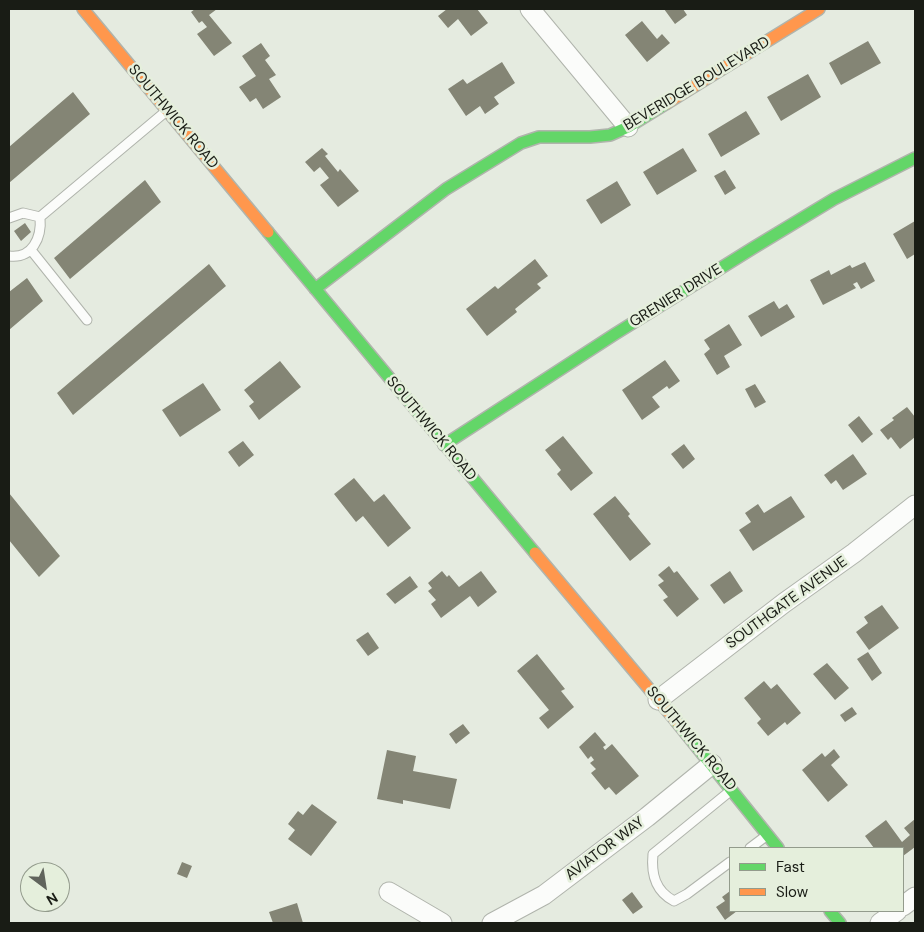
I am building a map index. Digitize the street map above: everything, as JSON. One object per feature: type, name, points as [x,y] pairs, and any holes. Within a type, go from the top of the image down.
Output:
[{"type":"main road","name":"SOUTHWICK ROAD","points":[[83,9],[444,445],[712,764],[777,847]]},
{"type":"main road","name":"BEVERIDGE BOULEVARD","points":[[315,289],[446,189],[521,143],[539,137],[610,135],[628,127],[819,9]]},
{"type":"main road","name":"GRENIER DRIVE","points":[[444,445],[615,334],[753,248],[834,200],[915,158]]},
{"type":"main road","points":[[831,912],[840,923]]},
{"type":"street","points":[[530,9],[628,127]]},
{"type":"street","name":"SOUTHGATE AVENUE","points":[[658,700],[915,505]]},
{"type":"street","name":"AVIATOR WAY","points":[[492,923],[544,895],[647,817],[712,764]]},
{"type":"street","points":[[389,892],[442,923]]},
{"type":"street","points":[[904,905],[915,897]]},
{"type":"street","points":[[880,923],[895,912]]},
{"type":"lane","points":[[9,256],[18,257],[31,250],[40,228],[40,217],[167,110]]},
{"type":"lane","points":[[9,218],[23,213],[40,217]]},
{"type":"lane","points":[[31,250],[87,320]]},
{"type":"lane","points":[[729,863],[687,894],[674,900],[665,896],[654,881],[652,868],[654,854],[732,789]]},
{"type":"lane","points":[[751,847],[768,835]]},
{"type":"building","points":[[195,9],[217,9],[209,15],[232,43],[214,56],[197,34],[207,27],[202,21],[199,23],[191,12]]},
{"type":"building","points":[[447,9],[477,9],[488,23],[471,36],[458,19],[448,28],[438,16]]},
{"type":"building","points":[[664,9],[683,9],[687,15],[675,24]]},
{"type":"building","points":[[642,21],[657,39],[662,34],[670,43],[647,62],[625,35]]},
{"type":"building","points":[[868,41],[881,63],[841,85],[829,63]]},
{"type":"building","points":[[261,43],[270,56],[265,60],[276,75],[269,79],[281,97],[263,109],[256,98],[250,102],[239,87],[256,76],[242,56]]},
{"type":"building","points":[[502,62],[515,83],[494,97],[499,104],[485,114],[480,106],[466,116],[448,89],[463,79],[467,84]]},
{"type":"building","points":[[808,74],[821,97],[781,121],[767,97]]},
{"type":"building","points":[[73,92],[90,114],[9,183],[9,147]]},
{"type":"building","points":[[746,111],[760,134],[721,157],[708,134]]},
{"type":"building","points":[[322,148],[328,154],[325,156],[338,172],[340,169],[359,191],[338,207],[320,185],[329,178],[320,167],[314,172],[305,162]]},
{"type":"building","points":[[683,148],[697,171],[657,195],[643,172]]},
{"type":"building","points":[[725,170],[736,188],[725,195],[714,176]]},
{"type":"building","points":[[145,180],[161,202],[70,279],[54,258]]},
{"type":"building","points":[[617,181],[631,205],[601,224],[586,200]]},
{"type":"building","points":[[915,221],[915,254],[907,259],[893,234]]},
{"type":"building","points":[[25,223],[31,232],[21,241],[14,231]]},
{"type":"building","points":[[535,259],[548,276],[537,284],[541,288],[515,309],[517,312],[487,336],[466,309],[495,286],[498,289]]},
{"type":"building","points":[[865,262],[875,281],[861,289],[857,282],[853,284],[856,288],[823,305],[810,280],[829,270],[831,275],[850,265],[852,268]]},
{"type":"building","points":[[209,264],[226,286],[73,415],[57,393]]},
{"type":"building","points":[[27,278],[43,301],[9,330],[9,292]]},
{"type":"building","points":[[774,301],[779,309],[787,304],[795,317],[761,337],[748,316]]},
{"type":"building","points":[[729,324],[742,345],[724,356],[730,367],[717,375],[704,354],[710,349],[704,340]]},
{"type":"building","points":[[665,360],[680,381],[669,389],[667,386],[652,397],[660,407],[642,420],[622,390]]},
{"type":"building","points":[[280,361],[301,387],[259,420],[249,406],[254,402],[244,390]]},
{"type":"building","points":[[203,383],[221,410],[180,437],[162,410]]},
{"type":"building","points":[[755,384],[766,402],[755,408],[745,389]]},
{"type":"building","points":[[907,407],[915,417],[915,437],[900,449],[891,437],[888,440],[880,430]]},
{"type":"building","points":[[859,416],[873,434],[862,443],[848,425]]},
{"type":"building","points":[[563,436],[593,473],[571,491],[557,474],[561,470],[545,450]]},
{"type":"building","points":[[243,441],[254,455],[239,467],[228,452]]},
{"type":"building","points":[[684,444],[695,459],[683,469],[671,454]]},
{"type":"building","points":[[853,454],[867,474],[843,490],[836,480],[831,484],[824,475]]},
{"type":"building","points":[[354,478],[374,502],[384,494],[411,528],[388,547],[363,516],[356,522],[334,494]]},
{"type":"building","points":[[9,493],[60,556],[39,577],[9,540]]},
{"type":"building","points":[[615,496],[630,514],[628,516],[651,544],[630,561],[593,514]]},
{"type":"building","points":[[791,496],[805,517],[753,551],[739,530],[751,522],[745,513],[758,504],[764,513]]},
{"type":"building","points":[[669,566],[674,573],[677,571],[699,599],[677,617],[663,600],[668,597],[658,585],[664,581],[658,575]]},
{"type":"building","points":[[442,571],[447,577],[449,575],[459,587],[481,571],[497,592],[478,607],[470,596],[441,618],[431,604],[436,600],[428,591],[432,588],[428,583]]},
{"type":"building","points":[[730,571],[743,591],[724,604],[710,585]]},
{"type":"building","points":[[410,576],[418,587],[395,604],[386,594]]},
{"type":"building","points":[[882,605],[899,628],[869,650],[856,632],[868,623],[864,617]]},
{"type":"building","points":[[368,632],[379,648],[368,656],[356,640]]},
{"type":"building","points":[[868,652],[882,673],[872,681],[857,659]]},
{"type":"building","points":[[537,654],[565,689],[561,691],[574,707],[548,729],[539,718],[549,710],[517,671]]},
{"type":"building","points":[[827,663],[849,688],[835,700],[813,674]]},
{"type":"building","points":[[764,681],[771,689],[777,684],[801,713],[787,725],[785,722],[768,736],[757,723],[761,719],[744,698]]},
{"type":"building","points":[[852,707],[857,714],[845,722],[840,715]]},
{"type":"building","points":[[463,724],[470,733],[456,744],[449,734]]},
{"type":"building","points":[[595,732],[606,745],[603,747],[605,750],[612,744],[639,776],[616,795],[609,787],[605,790],[591,773],[596,769],[590,763],[594,760],[591,756],[588,759],[579,747]]},
{"type":"building","points":[[834,749],[840,757],[831,765],[848,785],[828,802],[802,770],[822,753],[825,757]]},
{"type":"building","points":[[387,750],[416,756],[413,771],[457,779],[450,809],[403,800],[403,804],[377,799]]},
{"type":"building","points":[[312,804],[337,822],[311,856],[288,839],[295,830],[288,824],[298,811],[303,815]]},
{"type":"building","points":[[915,819],[915,847],[904,855],[904,847],[873,847],[865,836],[886,820],[902,842],[910,835],[904,828]]},
{"type":"building","points":[[182,862],[192,866],[187,878],[177,874]]},
{"type":"building","points":[[632,892],[643,907],[633,914],[622,900]]},
{"type":"building","points":[[729,892],[729,912],[736,912],[725,920],[716,907],[725,901],[722,897]]},
{"type":"building","points":[[297,903],[303,923],[273,923],[269,912]]},
{"type":"traffic: fast","points":[[315,289],[446,189],[521,143],[539,137],[610,135],[628,127],[667,103]]},
{"type":"traffic: fast","points":[[444,445],[615,334],[753,248],[834,199],[915,158]]},
{"type":"traffic: fast","points":[[268,232],[535,553]]},
{"type":"traffic: fast","points":[[676,721],[777,847]]},
{"type":"traffic: fast","points":[[831,912],[840,923]]},
{"type":"traffic: slow","points":[[83,9],[268,232]]},
{"type":"traffic: slow","points":[[667,103],[819,9]]},
{"type":"traffic: slow","points":[[535,553],[676,721]]}]
